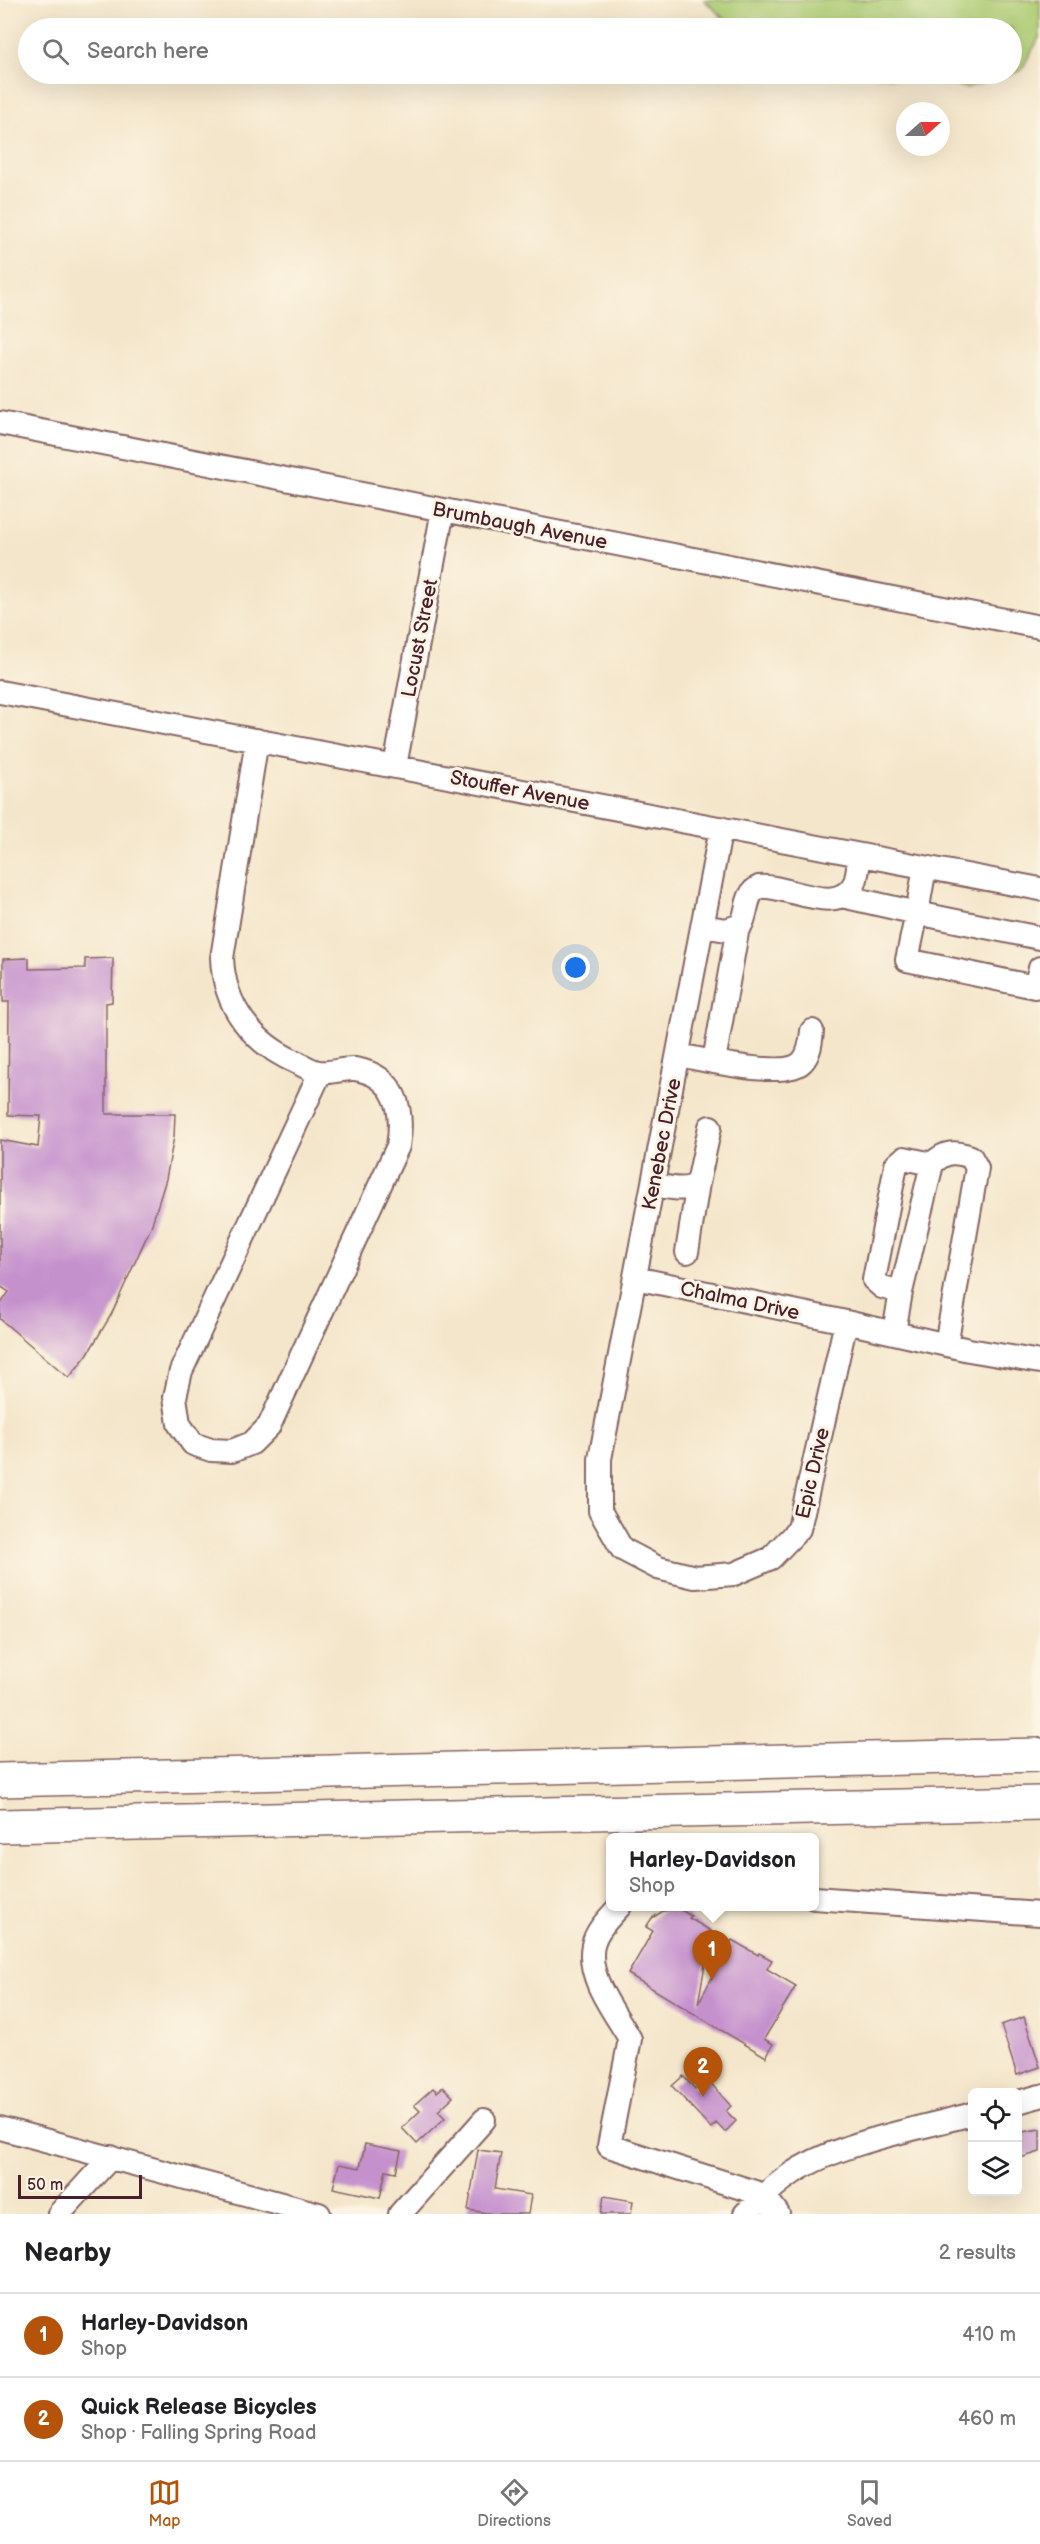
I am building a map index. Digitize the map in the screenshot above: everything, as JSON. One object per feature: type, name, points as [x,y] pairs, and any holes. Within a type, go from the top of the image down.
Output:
[{"type":"highway","points":[[838,1760],[872,1748],[1040,1739]]},
{"type":"highway","points":[[0,1780],[1040,1755]]},
{"type":"highway","points":[[0,1826],[1040,1803]]},
{"type":"highway","points":[[717,1810],[802,1820],[1040,1817]]},
{"type":"street","name":"Brumbaugh Avenue","points":[[0,423],[1040,627]]},
{"type":"street","name":"Locust Street","points":[[395,766],[443,510]]},
{"type":"street","name":"Stouffer Avenue","points":[[0,692],[1040,889]]},
{"type":"street","points":[[258,740],[222,958],[223,980],[230,1001],[245,1024],[265,1044],[288,1059],[320,1072],[356,1069],[375,1076],[389,1086],[400,1106],[402,1125],[398,1146],[269,1426],[252,1443],[232,1451],[211,1450],[193,1443],[179,1424],[175,1397],[181,1371],[320,1072]]},
{"type":"street","name":"Kenebec Drive","points":[[600,1459],[722,828]]},
{"type":"street","points":[[714,1061],[738,927],[745,919],[753,890],[759,887],[835,900],[847,893],[855,882],[860,855]]},
{"type":"street","points":[[925,867],[907,960],[1035,987],[1040,968]]},
{"type":"street","points":[[842,896],[1040,938]]},
{"type":"street","points":[[703,926],[726,930],[738,927]]},
{"type":"street","points":[[678,1055],[769,1070],[785,1070],[802,1062],[808,1053],[812,1031]]},
{"type":"street","points":[[687,1252],[710,1127]]},
{"type":"street","points":[[894,1332],[901,1292],[932,1164],[940,1156],[950,1152],[971,1156],[977,1168],[946,1345]]},
{"type":"street","points":[[901,1292],[882,1287],[874,1280],[896,1165],[904,1158],[932,1164]]},
{"type":"street","points":[[653,1185],[680,1189],[692,1188],[698,1183]]},
{"type":"street","name":"Chalma Drive","points":[[635,1278],[846,1322]]},
{"type":"street","points":[[846,1322],[946,1345],[1040,1362]]},
{"type":"street","name":"Epic Drive","points":[[600,1459],[600,1511],[622,1549],[658,1568],[695,1577],[734,1574],[771,1558],[799,1529],[846,1322]]},
{"type":"street","points":[[819,1898],[1040,1914]]},
{"type":"street","points":[[615,1911],[606,1921],[593,1944],[595,1975],[630,2039],[609,2146],[764,2195],[778,2214]]},
{"type":"street","points":[[1022,2101],[1040,2096]]},
{"type":"street","points":[[745,2214],[764,2195],[793,2173],[823,2157],[857,2145],[968,2115]]},
{"type":"street","points":[[400,2214],[484,2120]]},
{"type":"street","points":[[0,2128],[319,2214]]},
{"type":"street","points":[[59,2214],[111,2157]]},
{"type":"green space","points":[[704,0],[1040,0],[1040,36],[1022,69],[1022,18],[723,18]]},
{"type":"green space","points":[[940,84],[980,84],[967,88]]},
{"type":"building","points":[[29,958],[29,969],[85,968],[85,959],[113,958],[112,1002],[106,1003],[106,1114],[175,1114],[174,1137],[166,1179],[151,1227],[111,1315],[87,1355],[69,1378],[0,1319],[0,1305],[9,1292],[0,1286],[0,1140],[38,1147],[41,1116],[8,1115],[9,1002],[3,1002],[3,959]]},
{"type":"building","points":[[663,1911],[682,1911],[691,1916],[689,1918],[711,1931],[698,2004],[732,1940],[772,1960],[767,1969],[796,1986],[764,2039],[773,2044],[766,2057],[628,1974],[653,1931],[646,1927],[652,1918]]},
{"type":"building","points":[[1024,2017],[1040,2067],[1017,2075],[1001,2025]]},
{"type":"building","points":[[683,2076],[695,2089],[706,2078],[731,2106],[726,2111],[736,2121],[725,2132],[716,2123],[711,2128],[672,2086]]},
{"type":"building","points":[[443,2087],[453,2097],[438,2111],[445,2118],[417,2144],[402,2128],[420,2111],[414,2105],[433,2088],[437,2092]]},
{"type":"building","points":[[1040,2129],[1040,2152],[1022,2157],[1022,2132]]},
{"type":"building","points":[[365,2144],[401,2151],[396,2172],[386,2170],[380,2198],[333,2188],[339,2164],[360,2168]]},
{"type":"building","points":[[478,2150],[501,2153],[495,2189],[531,2195],[528,2214],[494,2214],[468,2210]]},
{"type":"building","points":[[604,2196],[633,2201],[631,2214],[601,2214]]},
{"type":"place","name":"Harley-Davidson","points":[[712,1980]]},
{"type":"place","name":"Quick Release Bicycles","points":[[703,2097]]}]
